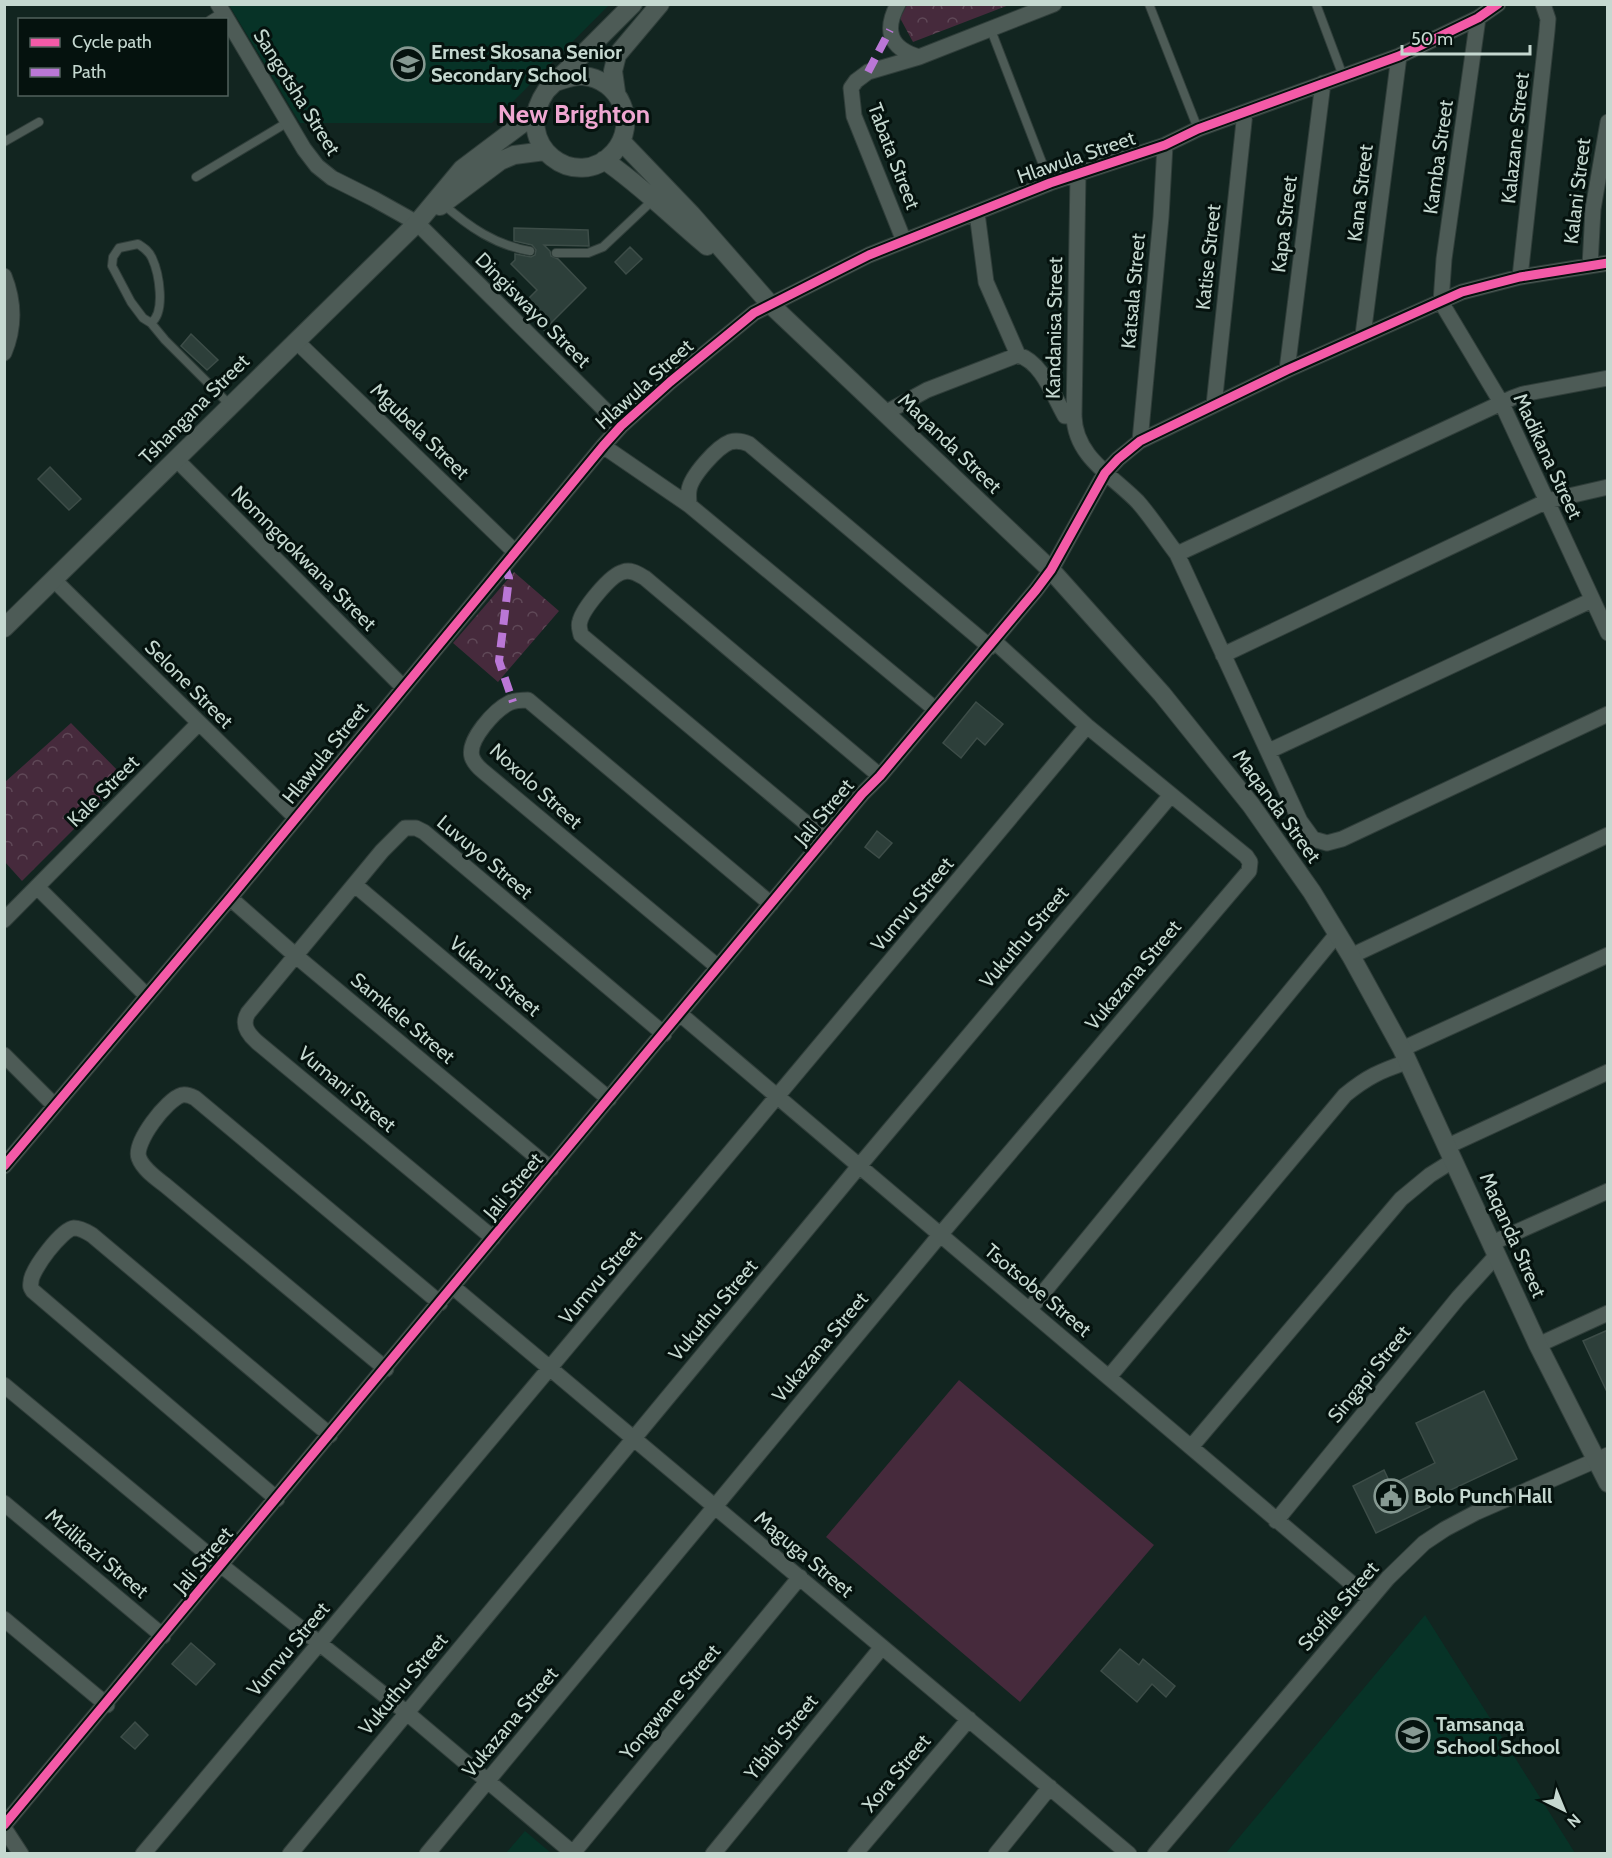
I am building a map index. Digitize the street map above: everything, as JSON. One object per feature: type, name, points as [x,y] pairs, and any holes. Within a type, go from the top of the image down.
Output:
[{"type":"street","points":[[633,4],[546,91],[539,102],[535,114],[538,140],[545,151],[561,162],[579,167],[592,166],[614,152],[621,141],[626,129],[626,116],[616,92],[614,71],[617,55],[660,4]]},
{"type":"street","points":[[898,4],[890,20],[890,30],[904,52],[919,57]]},
{"type":"street","name":"Tabata Street","points":[[904,241],[854,116],[851,88],[868,72],[919,57],[1054,4]]},
{"type":"street","name":"Hlawula Street","points":[[4,1166],[230,898],[603,446],[621,426],[754,312],[869,255],[1050,183],[1165,145],[1198,129],[1399,56],[1478,18],[1498,4]]},
{"type":"street","name":"Kalazane Street","points":[[1520,277],[1547,31],[1548,19],[1543,4]]},
{"type":"street","name":"Kamba Street","points":[[1441,302],[1444,259],[1478,18]]},
{"type":"street","name":"Sangotsha Street","points":[[228,29],[304,149],[324,173],[417,223]]},
{"type":"street","name":"Kana Street","points":[[1363,335],[1399,56]]},
{"type":"street","points":[[556,82],[581,75],[600,81],[616,92]]},
{"type":"street","name":"Kapa Street","points":[[1287,370],[1323,83]]},
{"type":"street","name":"Katise Street","points":[[1214,405],[1245,112]]},
{"type":"street","name":"Tshangana Street","points":[[5,626],[417,223],[462,169],[535,114]]},
{"type":"street","name":"Kalani Street","points":[[1590,266],[1593,209],[1608,122]]},
{"type":"street","name":"Maqanda Street","points":[[621,141],[658,193]]},
{"type":"street","name":"Katsala Street","points":[[1140,441],[1161,217],[1165,145]]},
{"type":"street","name":"Tshangana Street","points":[[417,223],[500,160],[514,155],[545,151]]},
{"type":"street","name":"Maqanda Street","points":[[604,160],[692,215],[770,304],[1051,570],[1162,694],[1227,774],[1312,892],[1351,956],[1404,1055],[1538,1345],[1601,1458],[1608,1483]]},
{"type":"street","name":"Kandanisa Street","points":[[1078,174],[1075,431],[1081,445],[1150,516],[1177,554],[1312,840],[1327,843],[1342,839],[1608,714]]},
{"type":"street","points":[[977,213],[986,282],[1018,355]]},
{"type":"street","name":"Dingiswayo Street","points":[[417,223],[621,426]]},
{"type":"street","name":"Jali Street","points":[[4,1827],[862,794],[880,776],[992,644],[1051,570],[1106,473],[1118,459],[1140,441],[1287,370],[1480,286],[1520,277],[1608,264]]},
{"type":"street","points":[[4,276],[12,302],[11,333],[4,353]]},
{"type":"street","name":"Madikana Street","points":[[1441,302],[1502,404],[1599,607],[1608,633]]},
{"type":"street","name":"Mgubela Street","points":[[296,341],[515,552]]},
{"type":"street","points":[[885,413],[927,390],[1018,355],[1027,357],[1035,364],[1065,416],[1074,416]]},
{"type":"street","points":[[1177,554],[1523,394],[1608,378]]},
{"type":"street","points":[[689,505],[689,487],[709,460],[723,446],[731,442],[749,444],[1171,795]]},
{"type":"street","points":[[603,446],[689,505],[935,709]]},
{"type":"street","name":"Nomngqokwana Street","points":[[176,459],[403,687]]},
{"type":"street","points":[[1224,655],[1547,501],[1608,488]]},
{"type":"street","points":[[825,839],[581,635],[579,626],[583,613],[606,585],[624,571],[630,571],[645,578],[880,776]]},
{"type":"street","name":"Selone Street","points":[[54,580],[296,818]]},
{"type":"street","points":[[1269,751],[1599,607]]},
{"type":"street","name":"Noxolo Street","points":[[718,967],[476,764],[471,750],[475,738],[485,724],[508,704],[528,700],[771,904]]},
{"type":"street","name":"Kale Street","points":[[4,920],[199,723]]},
{"type":"street","name":"Vumvu Street","points":[[143,1854],[1087,726]]},
{"type":"street","name":"Vukazana Street","points":[[428,1854],[940,1235],[1249,871],[1250,862],[1246,856],[1171,795]]},
{"type":"street","name":"Vukuthu Street","points":[[290,1854],[633,1438],[1171,795]]},
{"type":"street","name":"Luvuyo Street","points":[[296,956],[399,832],[410,827],[424,832],[664,1034]]},
{"type":"street","points":[[1351,956],[1608,835]]},
{"type":"street","name":"Vukani Street","points":[[355,885],[609,1099]]},
{"type":"street","points":[[37,887],[147,996]]},
{"type":"street","name":"Samkele Street","points":[[230,898],[551,1169]]},
{"type":"street","points":[[1029,1310],[1337,934]]},
{"type":"street","points":[[1109,1377],[1345,1095],[1364,1079],[1404,1055],[1608,955]]},
{"type":"street","name":"Vumani Street","points":[[296,956],[248,1013],[245,1023],[248,1032],[494,1238]]},
{"type":"street","name":"Tsotsobe Street","points":[[680,1014],[1370,1599]]},
{"type":"street","points":[[4,1055],[54,1105]]},
{"type":"street","points":[[1191,1447],[1401,1199],[1430,1175],[1451,1153],[1608,1072]]},
{"type":"street","points":[[386,1369],[174,1193],[141,1162],[138,1149],[141,1140],[162,1112],[172,1100],[179,1096],[188,1095],[195,1098],[440,1303]]},
{"type":"street","points":[[1494,1250],[1608,1191]]},
{"type":"street","points":[[277,1499],[36,1295],[31,1288],[31,1279],[60,1238],[68,1230],[74,1228],[92,1235],[330,1435]]},
{"type":"street","name":"Singapi Street","points":[[1276,1521],[1458,1298],[1494,1250]]},
{"type":"street","name":"Maguga Street","points":[[453,1287],[1129,1854]]},
{"type":"street","points":[[1538,1345],[1608,1313]]},
{"type":"street","points":[[4,1385],[222,1566],[321,1643],[573,1853]]},
{"type":"street","name":"Stofile Street","points":[[1158,1852],[1388,1578],[1424,1544],[1445,1529],[1488,1507],[1601,1458]]},
{"type":"street","name":"Mzilikazi Street","points":[[4,1503],[164,1636]]},
{"type":"street","name":"Yongwane Street","points":[[573,1853],[800,1577]]},
{"type":"street","points":[[4,1619],[107,1704]]},
{"type":"street","name":"Yibibi Street","points":[[713,1854],[882,1647]]},
{"type":"street","name":"Xora Street","points":[[855,1854],[969,1719]]},
{"type":"street","points":[[996,1854],[1050,1787]]},
{"type":"street","points":[[4,1827],[21,1854]]},
{"type":"lane","points":[[1149,4],[1198,129]]},
{"type":"lane","points":[[1316,4],[1343,76]]},
{"type":"lane","points":[[991,30],[1050,183]]},
{"type":"lane","points":[[4,142],[39,122]]},
{"type":"lane","points":[[196,177],[288,122]]},
{"type":"lane","points":[[556,253],[588,253],[603,247],[658,193]]},
{"type":"lane","points":[[443,204],[467,225],[490,239],[530,251]]},
{"type":"lane","points":[[151,323],[158,314],[159,287],[152,257],[138,244],[119,248],[113,257],[112,266],[131,302],[143,318],[151,323],[230,405]]},
{"type":"shaded area","name":"Ernest Skosana Senior Secondary School","points":[[229,5],[609,5],[492,123],[300,123]]},
{"type":"shaded area","name":"Tamsanqa School School","points":[[1425,1615],[1575,1853],[1226,1853]]},
{"type":"shaded area","points":[[525,1831],[551,1853],[506,1853]]},
{"type":"green space","points":[[907,5],[1009,5],[913,42],[900,18]]},
{"type":"green space","points":[[514,572],[559,611],[498,682],[453,643]]},
{"type":"green space","points":[[71,723],[125,778],[22,881],[5,862],[5,782]]},
{"type":"green space","points":[[959,1380],[1154,1545],[1020,1702],[826,1537]]},
{"type":"building","points":[[514,228],[588,230],[589,246],[544,245],[550,251],[551,256],[558,259],[586,288],[544,330],[520,307],[537,290],[511,264],[515,260],[515,254],[531,257],[535,255],[536,250],[532,245],[514,241]]},
{"type":"building","points":[[630,247],[642,259],[626,274],[615,262]]},
{"type":"building","points":[[191,334],[218,360],[207,370],[181,346]]},
{"type":"building","points":[[50,467],[81,499],[69,510],[38,479]]},
{"type":"building","points":[[976,702],[1003,724],[985,745],[977,738],[961,758],[943,743]]},
{"type":"building","points":[[877,831],[892,843],[879,858],[865,847]]},
{"type":"building","points":[[1608,1330],[1608,1394],[1583,1341]]},
{"type":"building","points":[[1484,1391],[1517,1459],[1427,1501],[1430,1507],[1376,1533],[1353,1486],[1384,1470],[1391,1485],[1435,1463],[1416,1423]]},
{"type":"building","points":[[191,1643],[215,1664],[196,1685],[172,1664]]},
{"type":"building","points":[[1120,1649],[1139,1665],[1143,1659],[1175,1686],[1166,1697],[1152,1684],[1137,1702],[1101,1671]]},
{"type":"building","points":[[135,1722],[148,1735],[135,1749],[121,1737]]},
{"type":"marked path","points":[[868,72],[890,30]]},
{"type":"marked path","points":[[504,565],[509,578],[499,661],[513,702]]},
{"type":"cycle path","points":[[4,1166],[230,898],[603,446],[621,426],[670,382],[754,313],[869,255],[1050,183],[1165,145],[1198,129],[1399,56],[1478,18],[1498,4]]},
{"type":"cycle path","points":[[4,1825],[862,794],[880,776],[1036,590],[1051,570],[1105,473],[1118,459],[1140,441],[1287,370],[1462,292],[1520,277],[1608,263]]},
{"type":"place","name":"Ernest Skosana Senior Secondary School","points":[[408,64]]},
{"type":"place","name":"Bolo Punch Hall","points":[[1391,1496]]},
{"type":"place","name":"Tamsanqa School School","points":[[1413,1735]]},
{"type":"district","name":"New Brighton","points":[[574,114]]}]
